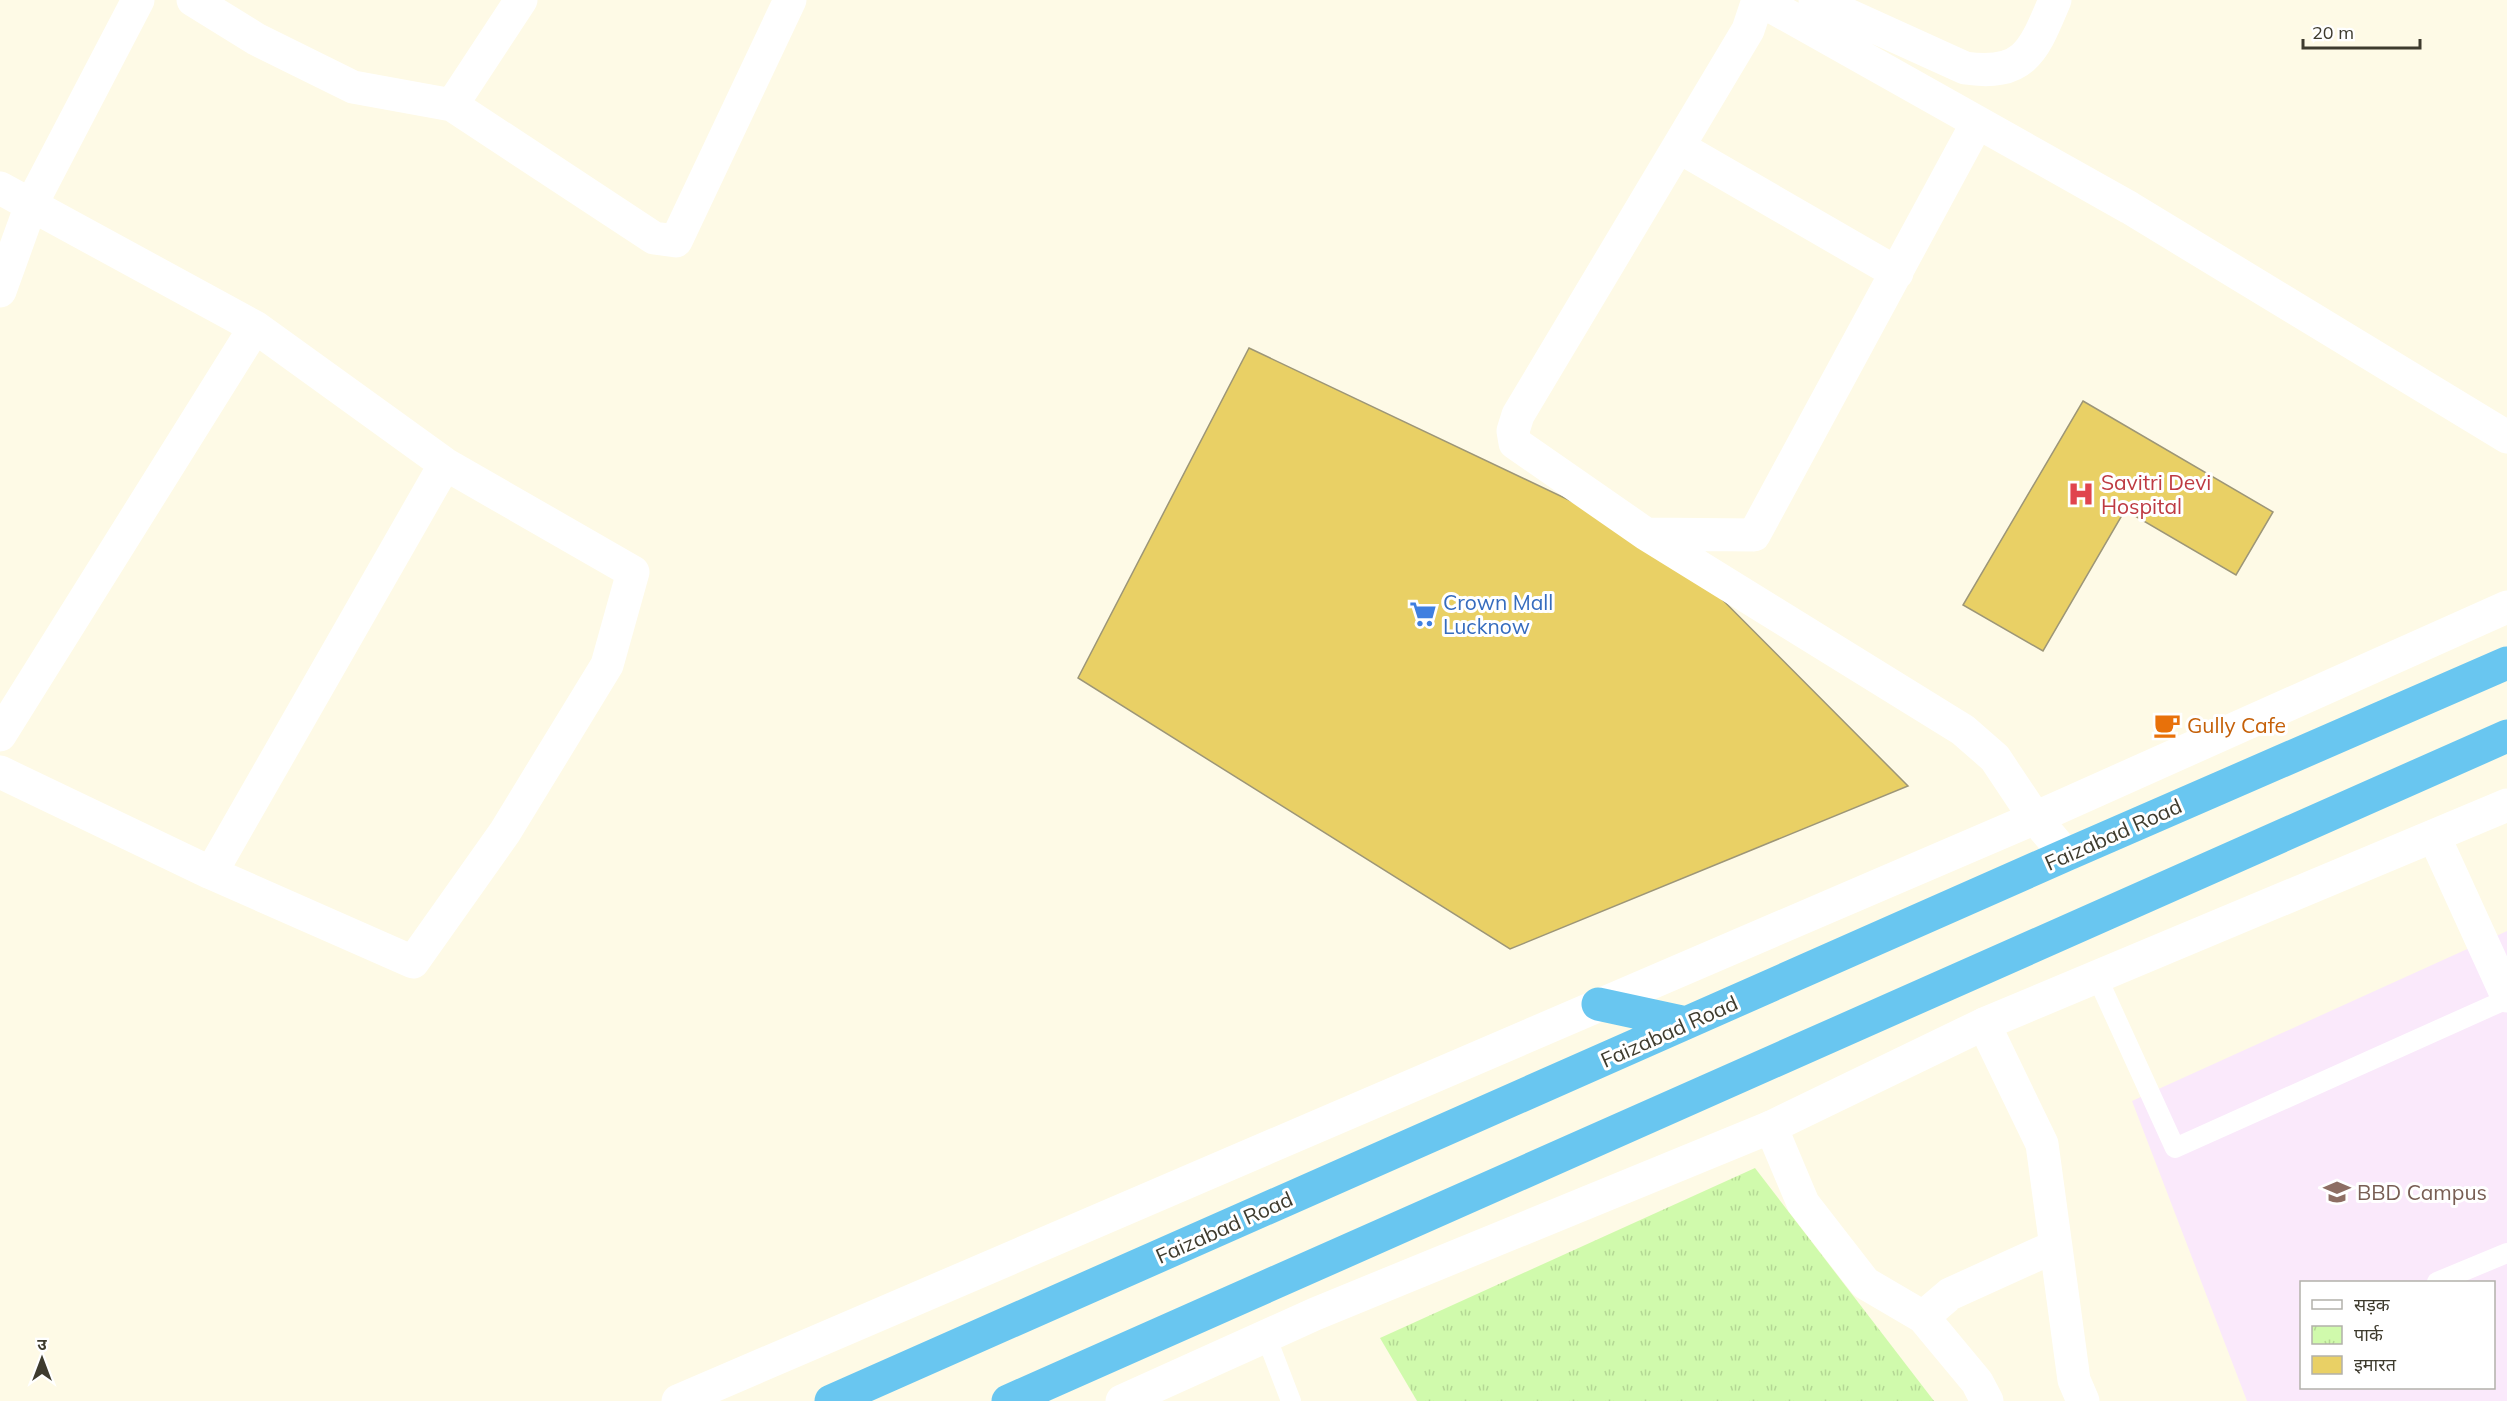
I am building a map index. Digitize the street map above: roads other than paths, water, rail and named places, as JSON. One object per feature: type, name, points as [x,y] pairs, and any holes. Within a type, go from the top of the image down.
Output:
[{"type":"highway","name":"Faizabad Road","points":[[831,1401],[2066,855],[2507,663]]},
{"type":"highway","points":[[1008,1401],[2507,736]]},
{"type":"highway","points":[[1598,1004],[1686,1023]]},
{"type":"street","points":[[0,291],[31,205],[138,0]]},
{"type":"street","points":[[193,0],[256,39],[353,87],[452,105],[654,238],[676,241],[790,0]]},
{"type":"street","points":[[452,105],[521,0]]},
{"type":"street","points":[[2066,855],[2035,818],[1995,758],[1963,730],[1646,534],[1515,444],[1513,431],[1518,415],[1748,30],[1759,0],[2130,208],[2507,437]]},
{"type":"street","points":[[1815,0],[1965,68],[1992,72],[2017,64],[2036,45],[2055,0]]},
{"type":"street","points":[[1646,534],[1754,535],[1898,273],[1977,123]]},
{"type":"street","points":[[1679,147],[1898,273]]},
{"type":"street","points":[[0,188],[255,327],[445,464],[633,572],[607,665],[505,832],[413,962],[211,873],[0,772]]},
{"type":"street","points":[[0,735],[255,327]]},
{"type":"street","points":[[211,873],[445,464]]},
{"type":"street","points":[[678,1401],[2035,818],[2507,607]]},
{"type":"street","points":[[1122,1401],[1266,1336],[1771,1127],[1984,1024],[2507,805]]},
{"type":"street","points":[[2434,836],[2507,998]]},
{"type":"street","points":[[1984,1024],[2042,1144],[2074,1380],[2083,1401]]},
{"type":"street","points":[[1771,1127],[1803,1203],[1865,1283],[1923,1317],[1977,1382],[1987,1401]]},
{"type":"street","points":[[1923,1317],[1950,1294],[2056,1245]]},
{"type":"lane","points":[[2097,977],[2175,1148],[2507,998]]},
{"type":"lane","points":[[2439,1281],[2507,1252]]},
{"type":"lane","points":[[1266,1336],[1291,1401]]},
{"type":"place","name":"Savitri Devi Hospital","points":[[2081,494]]},
{"type":"place","name":"Crown Mall Lucknow","points":[[1423,614]]},
{"type":"place","name":"Gully Cafe","points":[[2167,725]]},
{"type":"place","name":"BBD Campus","points":[[2337,1192]]}]
